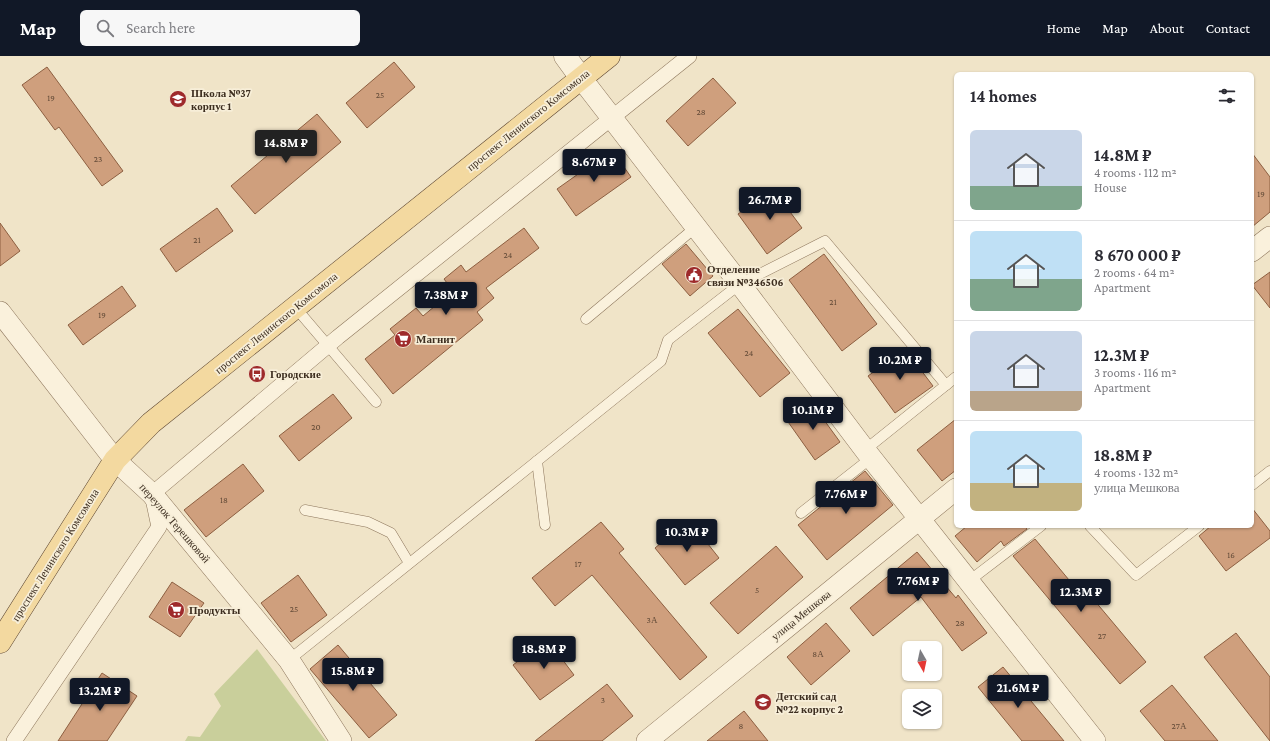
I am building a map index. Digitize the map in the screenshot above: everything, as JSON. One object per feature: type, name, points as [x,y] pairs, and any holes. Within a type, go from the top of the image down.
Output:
[{"type":"main road","name":"проспект Ленинского Комсомола","points":[[0,642],[116,460],[151,423],[609,56]]},
{"type":"street","points":[[564,56],[740,284],[868,454],[1095,741]]},
{"type":"street","points":[[14,741],[159,527],[152,494],[327,346],[689,56]]},
{"type":"street","points":[[1254,249],[1270,237]]},
{"type":"street","name":"переулок Терешковой","points":[[0,312],[116,460],[152,494],[290,660],[341,741]]},
{"type":"street","name":"улица Мешкова","points":[[647,741],[954,490]]},
{"type":"lane","points":[[586,318],[696,227]]},
{"type":"lane","points":[[290,660],[661,361],[668,340],[740,284],[825,241],[946,385]]},
{"type":"lane","points":[[295,307],[376,402]]},
{"type":"lane","points":[[801,513],[954,379]]},
{"type":"lane","points":[[537,461],[545,525]]},
{"type":"lane","points":[[1254,483],[1270,471]]},
{"type":"lane","points":[[305,510],[368,522],[390,533],[409,563]]},
{"type":"lane","points":[[969,581],[1038,528]]},
{"type":"lane","points":[[1092,528],[1136,575],[1196,528]]},
{"type":"green space","points":[[257,649],[326,741],[185,741],[188,736],[200,737],[221,706],[214,694]]},
{"type":"building","points":[[394,62],[415,87],[367,128],[346,103]]},
{"type":"building","points":[[47,67],[123,171],[102,186],[59,127],[55,130],[22,85]]},
{"type":"building","points":[[713,78],[736,103],[688,146],[666,121]]},
{"type":"building","points":[[317,114],[341,142],[255,214],[231,186]]},
{"type":"building","points":[[612,150],[631,177],[576,216],[557,189]]},
{"type":"building","points":[[1254,156],[1270,177],[1270,212],[1254,225]]},
{"type":"building","points":[[773,189],[802,228],[767,254],[738,214]]},
{"type":"building","points":[[217,208],[233,231],[176,272],[160,249]]},
{"type":"building","points":[[0,223],[20,251],[0,266]]},
{"type":"building","points":[[524,228],[539,248],[486,288],[494,298],[477,312],[483,320],[393,394],[365,359],[395,335],[390,329],[416,308],[423,316],[453,291],[444,279],[461,265],[466,272]]},
{"type":"building","points":[[686,244],[713,276],[690,296],[662,264]]},
{"type":"building","points":[[824,254],[877,324],[842,351],[789,280]]},
{"type":"building","points":[[1270,272],[1270,308],[1254,288],[1254,284]]},
{"type":"building","points":[[122,286],[136,306],[83,345],[68,325]]},
{"type":"building","points":[[738,309],[790,373],[760,397],[708,333]]},
{"type":"building","points":[[905,349],[933,386],[895,413],[868,376]]},
{"type":"building","points":[[333,394],[352,418],[299,461],[279,436]]},
{"type":"building","points":[[811,402],[840,442],[815,460],[786,419]]},
{"type":"building","points":[[954,421],[954,472],[942,481],[917,450]]},
{"type":"building","points":[[243,464],[264,491],[206,537],[184,510]]},
{"type":"building","points":[[865,471],[893,505],[827,560],[798,525]]},
{"type":"building","points":[[1254,511],[1270,531],[1270,538],[1226,571],[1199,536],[1209,528],[1254,528]]},
{"type":"building","points":[[689,520],[719,558],[685,585],[655,548]]},
{"type":"building","points":[[601,522],[624,549],[619,553],[707,657],[680,680],[592,575],[555,606],[532,578]]},
{"type":"building","points":[[965,528],[1027,529],[1004,546],[1001,541],[977,562],[955,536]]},
{"type":"building","points":[[1035,539],[1079,592],[1084,588],[1146,662],[1120,684],[1013,556]]},
{"type":"building","points":[[776,546],[803,577],[738,634],[710,603]]},
{"type":"building","points":[[917,552],[956,598],[958,595],[987,633],[962,651],[921,597],[873,636],[850,608]]},
{"type":"building","points":[[298,575],[327,615],[291,642],[261,603]]},
{"type":"building","name":"Продукты","points":[[172,582],[204,603],[180,637],[149,617]]},
{"type":"building","points":[[826,623],[850,651],[811,685],[787,657]]},
{"type":"building","points":[[1236,633],[1270,677],[1270,741],[1204,657]]},
{"type":"building","points":[[547,639],[574,675],[540,700],[513,665]]},
{"type":"building","points":[[338,645],[397,715],[369,738],[310,669]]},
{"type":"building","points":[[1003,667],[1064,741],[1022,741],[978,687]]},
{"type":"building","points":[[102,673],[137,696],[107,741],[58,741]]},
{"type":"building","points":[[607,684],[633,716],[602,741],[535,741]]},
{"type":"building","points":[[1172,685],[1218,741],[1165,741],[1140,711]]},
{"type":"building","points":[[744,711],[768,741],[707,741]]},
{"type":"place","name":"Школа №37 корпус 1","points":[[178,99]]},
{"type":"place","name":"Отделение связи №346506","points":[[694,275]]},
{"type":"place","name":"Магнит","points":[[403,339]]},
{"type":"place","name":"Городские","points":[[257,374]]},
{"type":"place","name":"Продукты","points":[[176,610]]},
{"type":"place","name":"Детский сад №22 корпус 2","points":[[763,702]]}]
